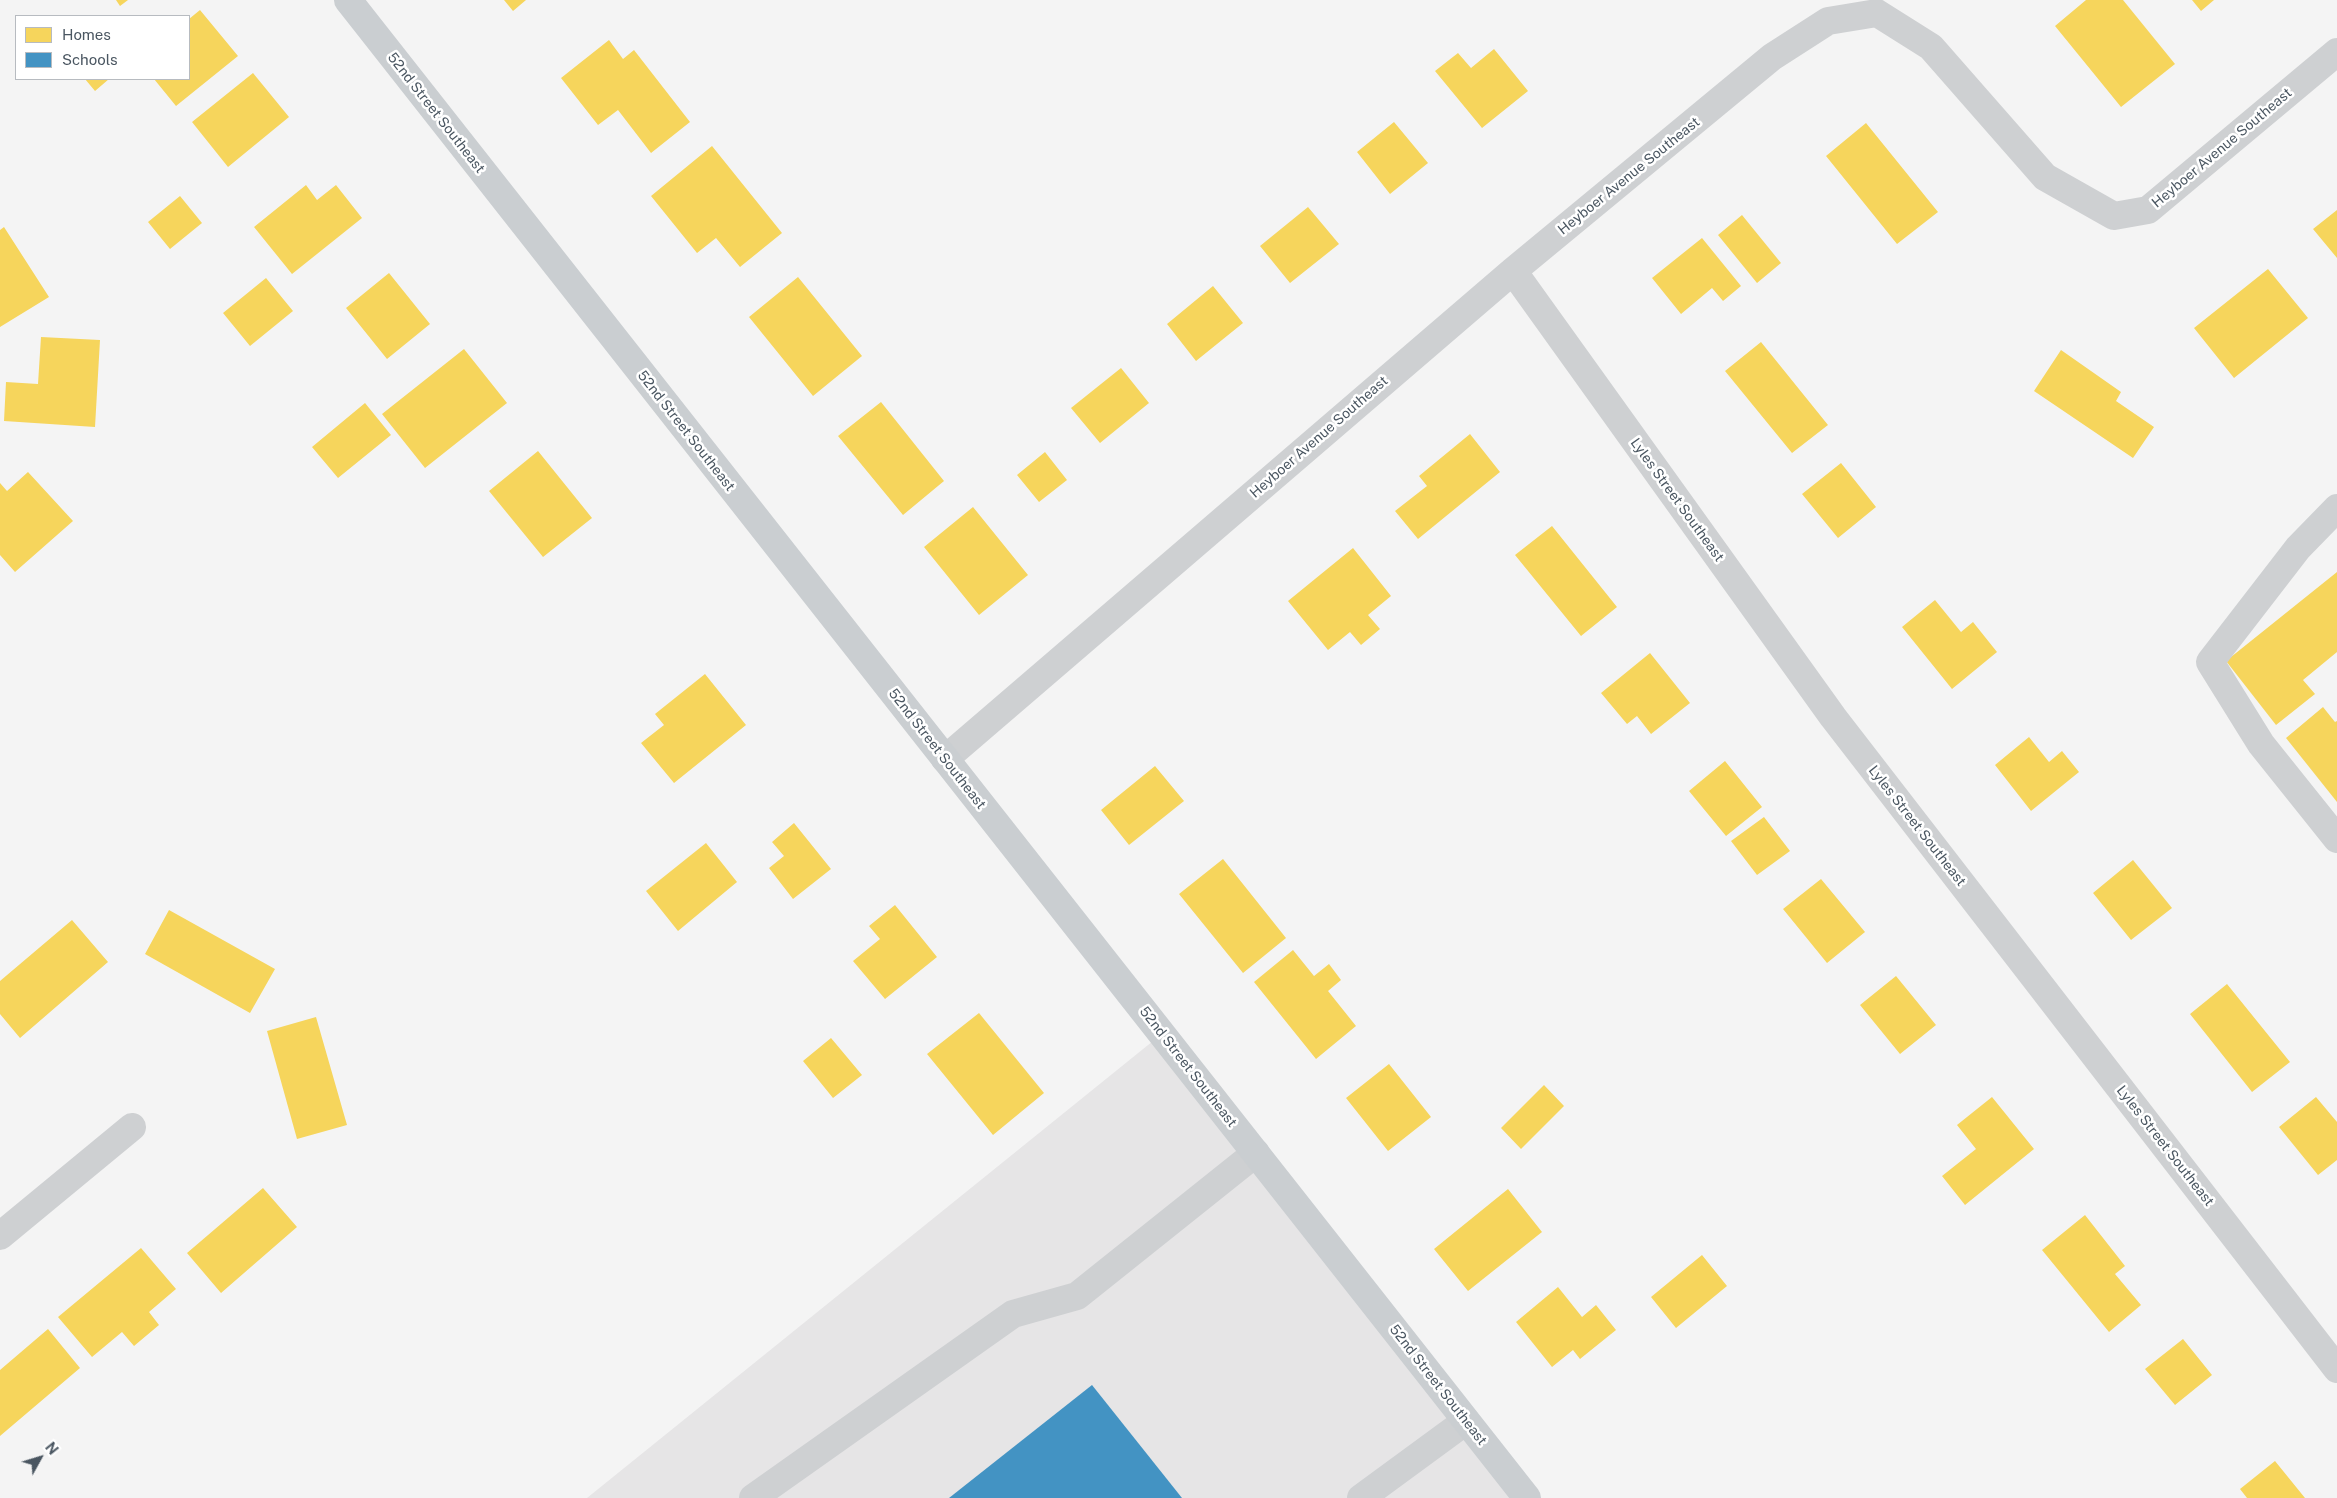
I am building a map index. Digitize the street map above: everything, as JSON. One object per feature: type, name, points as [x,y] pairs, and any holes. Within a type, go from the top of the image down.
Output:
[{"type":"main road","name":"52nd Street Southeast","points":[[348,0],[1527,1498]]},
{"type":"street","name":"Heyboer Avenue Southeast","points":[[945,759],[1513,271],[1772,57],[1828,21],[1877,13],[1930,47],[2045,177],[2114,216],[2148,210],[2337,52]]},
{"type":"street","name":"Lyles Street Southeast","points":[[1513,271],[1832,717],[2337,1369]]},
{"type":"street","points":[[2337,508],[2298,548],[2210,662],[2261,744],[2337,839]]},
{"type":"street","points":[[0,1236],[132,1127]]},
{"type":"street","points":[[753,1498],[1013,1314],[1077,1296],[1256,1153]]},
{"type":"street","points":[[1361,1498],[1466,1421]]},
{"type":"shaded area","points":[[1153,1041],[1523,1498],[587,1498]]},
{"type":"building: Homes","points":[[116,0],[128,0],[120,6]]},
{"type":"building: Homes","points":[[504,0],[526,0],[513,11]]},
{"type":"building: Homes","points":[[2086,0],[2123,0],[2175,64],[2121,107],[2055,26]]},
{"type":"building: Homes","points":[[2192,0],[2214,0],[2201,11]]},
{"type":"building: Homes","points":[[200,10],[238,56],[176,106],[155,80],[190,80],[190,18]]},
{"type":"building: Homes","points":[[609,40],[623,59],[634,50],[690,122],[651,153],[618,110],[598,125],[561,78]]},
{"type":"building: Homes","points":[[1494,49],[1528,91],[1482,128],[1435,71],[1458,53],[1471,68]]},
{"type":"building: Homes","points":[[253,73],[289,117],[228,167],[192,122]]},
{"type":"building: Homes","points":[[86,80],[108,80],[95,91]]},
{"type":"building: Homes","points":[[1394,122],[1428,163],[1390,194],[1357,152]]},
{"type":"building: Homes","points":[[1866,123],[1938,212],[1897,244],[1826,156]]},
{"type":"building: Homes","points":[[712,146],[782,233],[740,267],[716,238],[697,253],[651,196]]},
{"type":"building: Homes","points":[[306,185],[317,200],[336,185],[362,218],[292,274],[254,227]]},
{"type":"building: Homes","points":[[180,196],[202,223],[170,249],[148,222]]},
{"type":"building: Homes","points":[[1308,207],[1339,244],[1290,283],[1260,246]]},
{"type":"building: Homes","points":[[2337,210],[2337,258],[2313,229]]},
{"type":"building: Homes","points":[[1742,215],[1781,263],[1757,283],[1718,235]]},
{"type":"building: Homes","points":[[4,227],[49,297],[0,327],[0,230]]},
{"type":"building: Homes","points":[[1702,238],[1741,286],[1723,301],[1712,288],[1681,314],[1652,278]]},
{"type":"building: Homes","points":[[2268,269],[2308,318],[2234,378],[2194,328]]},
{"type":"building: Homes","points":[[389,273],[430,324],[387,359],[346,308]]},
{"type":"building: Homes","points":[[798,277],[862,356],[813,396],[749,317]]},
{"type":"building: Homes","points":[[266,278],[293,311],[250,346],[223,313]]},
{"type":"building: Homes","points":[[1213,286],[1243,323],[1196,361],[1167,324]]},
{"type":"building: Homes","points":[[41,337],[100,340],[95,427],[4,421],[6,382],[38,384]]},
{"type":"building: Homes","points":[[1761,342],[1828,425],[1792,453],[1725,371]]},
{"type":"building: Homes","points":[[464,349],[507,403],[425,468],[382,414]]},
{"type":"building: Homes","points":[[2061,350],[2121,392],[2116,401],[2154,427],[2133,458],[2034,391]]},
{"type":"building: Homes","points":[[1121,368],[1149,403],[1100,443],[1071,408]]},
{"type":"building: Homes","points":[[881,402],[944,481],[903,515],[838,436]]},
{"type":"building: Homes","points":[[365,403],[391,435],[338,478],[312,447]]},
{"type":"building: Homes","points":[[1470,434],[1500,472],[1418,539],[1395,511],[1427,486],[1419,476]]},
{"type":"building: Homes","points":[[538,451],[592,518],[543,557],[489,491]]},
{"type":"building: Homes","points":[[1045,452],[1067,480],[1039,502],[1017,475]]},
{"type":"building: Homes","points":[[1841,463],[1876,507],[1838,538],[1802,494]]},
{"type":"building: Homes","points":[[28,472],[73,521],[15,572],[0,555],[0,483],[7,491]]},
{"type":"building: Homes","points":[[973,507],[1028,575],[979,615],[924,547]]},
{"type":"building: Homes","points":[[1552,526],[1617,607],[1581,636],[1515,555]]},
{"type":"building: Homes","points":[[1353,548],[1391,596],[1368,615],[1380,629],[1361,645],[1350,632],[1328,650],[1288,601]]},
{"type":"building: Homes","points":[[2337,572],[2337,652],[2303,680],[2315,694],[2276,725],[2226,661]]},
{"type":"building: Homes","points":[[1935,600],[1961,632],[1973,622],[1997,652],[1952,689],[1902,627]]},
{"type":"building: Homes","points":[[1650,653],[1690,703],[1651,734],[1637,716],[1627,724],[1601,693]]},
{"type":"building: Homes","points":[[705,674],[746,725],[674,783],[641,743],[664,725],[655,714]]},
{"type":"building: Homes","points":[[2323,707],[2335,722],[2337,721],[2337,802],[2286,738]]},
{"type":"building: Homes","points":[[2029,737],[2049,762],[2062,751],[2079,772],[2031,811],[1995,765]]},
{"type":"building: Homes","points":[[1725,761],[1762,807],[1726,836],[1689,791]]},
{"type":"building: Homes","points":[[1155,766],[1184,801],[1129,845],[1101,810]]},
{"type":"building: Homes","points":[[1764,817],[1790,851],[1757,875],[1731,841]]},
{"type":"building: Homes","points":[[794,823],[831,869],[793,899],[769,868],[784,856],[772,842]]},
{"type":"building: Homes","points":[[706,843],[737,882],[678,931],[646,891]]},
{"type":"building: Homes","points":[[1223,859],[1286,938],[1243,973],[1179,894]]},
{"type":"building: Homes","points":[[2133,860],[2172,908],[2131,940],[2093,893]]},
{"type":"building: Homes","points":[[1821,879],[1865,932],[1827,963],[1783,909]]},
{"type":"building: Homes","points":[[895,905],[937,957],[885,999],[853,961],[880,939],[869,926]]},
{"type":"building: Homes","points":[[169,910],[275,969],[250,1013],[145,954]]},
{"type":"building: Homes","points":[[72,920],[108,962],[20,1038],[0,1014],[0,981]]},
{"type":"building: Homes","points":[[1293,950],[1314,976],[1329,964],[1341,980],[1328,991],[1356,1026],[1316,1059],[1254,982]]},
{"type":"building: Homes","points":[[1896,976],[1936,1025],[1900,1054],[1860,1005]]},
{"type":"building: Homes","points":[[2227,984],[2290,1062],[2252,1092],[2190,1014]]},
{"type":"building: Homes","points":[[979,1013],[1044,1093],[993,1135],[927,1054]]},
{"type":"building: Homes","points":[[316,1017],[347,1125],[297,1139],[267,1031]]},
{"type":"building: Homes","points":[[831,1038],[862,1075],[833,1098],[803,1061]]},
{"type":"building: Homes","points":[[1389,1064],[1431,1117],[1388,1151],[1346,1098]]},
{"type":"building: Homes","points":[[1544,1085],[1564,1106],[1521,1149],[1501,1128]]},
{"type":"building: Homes","points":[[1992,1097],[2034,1149],[1965,1205],[1942,1176],[1976,1149],[1957,1125]]},
{"type":"building: Homes","points":[[2316,1097],[2337,1122],[2337,1160],[2318,1175],[2279,1127]]},
{"type":"building: Homes","points":[[263,1188],[297,1227],[221,1293],[187,1253]]},
{"type":"building: Homes","points":[[1508,1189],[1542,1232],[1468,1291],[1434,1249]]},
{"type":"building: Homes","points":[[2085,1215],[2125,1266],[2115,1274],[2141,1305],[2109,1332],[2042,1250]]},
{"type":"building: Homes","points":[[141,1248],[176,1289],[149,1312],[159,1325],[134,1346],[122,1332],[92,1357],[58,1317]]},
{"type":"building: Homes","points":[[1702,1255],[1727,1286],[1676,1328],[1651,1297]]},
{"type":"building: Homes","points":[[1558,1287],[1582,1317],[1596,1305],[1616,1330],[1580,1359],[1573,1350],[1552,1367],[1516,1322]]},
{"type":"building: Homes","points":[[48,1329],[80,1368],[0,1436],[0,1370]]},
{"type":"building: Homes","points":[[2183,1339],[2212,1375],[2175,1405],[2145,1369]]},
{"type":"building: Homes","points":[[2275,1461],[2305,1498],[2247,1498],[2240,1489]]},
{"type":"building: Schools","points":[[1092,1385],[1182,1498],[949,1498]]}]
